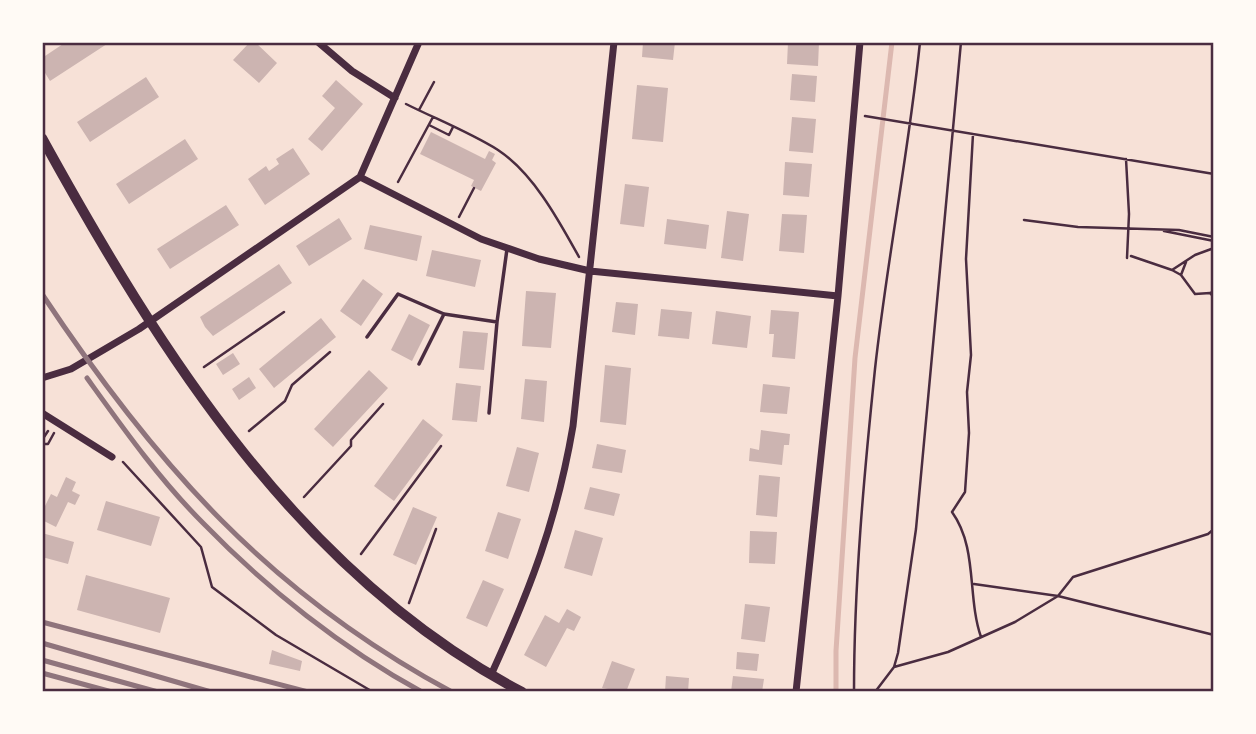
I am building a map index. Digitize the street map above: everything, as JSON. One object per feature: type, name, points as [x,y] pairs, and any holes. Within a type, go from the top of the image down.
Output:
[{"type":"street","points":[[318,42],[352,71],[395,98]]},
{"type":"street","points":[[42,378],[71,369],[151,320],[360,177],[419,42]]},
{"type":"street","points":[[491,676],[524,604],[547,543],[564,481],[573,426],[614,42]]},
{"type":"street","points":[[796,692],[838,296],[860,42]]},
{"type":"street","points":[[42,138],[151,320],[254,469],[292,513],[375,592],[491,676],[522,692]]},
{"type":"street","points":[[360,177],[430,215],[507,249],[590,271],[838,296]]},
{"type":"street","points":[[42,413],[112,457]]},
{"type":"lane","points":[[489,414],[507,249]]},
{"type":"lane","points":[[367,337],[398,294],[443,314],[498,322]]},
{"type":"lane","points":[[419,364],[443,314]]},
{"type":"path","points":[[854,692],[854,627],[875,367],[912,124],[920,42]]},
{"type":"path","points":[[875,692],[894,667],[916,529],[961,42]]},
{"type":"path","points":[[419,110],[434,82]]},
{"type":"path","points":[[395,98],[498,151],[515,164],[548,205],[581,260]]},
{"type":"path","points":[[397,186],[433,117]]},
{"type":"path","points":[[878,118],[1214,174]]},
{"type":"path","points":[[429,125],[449,135],[453,127]]},
{"type":"path","points":[[973,134],[965,259],[971,355],[967,392],[969,433],[965,492],[952,512],[961,525],[973,584],[972,613],[981,637]]},
{"type":"path","points":[[1126,159],[1129,257],[1172,270],[1181,275],[1195,294],[1212,292],[1214,297]]},
{"type":"path","points":[[459,216],[474,187]]},
{"type":"path","points":[[1024,220],[1153,230],[1214,239]]},
{"type":"path","points":[[1172,270],[1195,255],[1214,248]]},
{"type":"path","points":[[1181,275],[1186,262]]},
{"type":"path","points":[[204,367],[284,312]]},
{"type":"path","points":[[249,431],[285,401],[292,385],[330,352]]},
{"type":"path","points":[[304,496],[351,446],[351,440],[383,404]]},
{"type":"path","points":[[42,428],[48,431],[42,442],[48,444]]},
{"type":"path","points":[[361,554],[441,446]]},
{"type":"path","points":[[112,457],[126,463],[201,547],[212,587],[276,635],[373,692]]},
{"type":"path","points":[[409,603],[436,529]]},
{"type":"path","points":[[894,667],[948,652],[1015,622],[1058,596],[1073,577],[1208,534],[1214,529]]},
{"type":"path","points":[[973,584],[1058,596],[1214,635]]},
{"type":"building","points":[[66,42],[110,42],[50,81],[42,68],[42,58]]},
{"type":"building","points":[[250,42],[255,42],[277,63],[259,83],[233,60]]},
{"type":"building","points":[[643,42],[675,42],[673,60],[642,57]]},
{"type":"building","points":[[788,42],[819,42],[818,66],[787,64]]},
{"type":"building","points":[[792,74],[817,76],[815,102],[790,100]]},
{"type":"building","points":[[146,77],[159,97],[90,142],[77,122]]},
{"type":"building","points":[[336,80],[363,104],[322,151],[308,139],[335,108],[322,96]]},
{"type":"building","points":[[637,85],[668,88],[663,142],[632,139]]},
{"type":"building","points":[[792,117],[816,119],[813,153],[789,151]]},
{"type":"building","points":[[431,132],[485,159],[489,151],[495,154],[492,160],[496,163],[481,191],[471,186],[474,180],[420,154]]},
{"type":"building","points":[[185,139],[198,159],[129,204],[116,184]]},
{"type":"building","points":[[293,148],[310,174],[265,205],[248,179],[266,166],[269,171],[279,164],[276,159]]},
{"type":"building","points":[[785,162],[812,164],[809,197],[783,195]]},
{"type":"building","points":[[625,184],[649,187],[644,227],[620,224]]},
{"type":"building","points":[[226,205],[239,225],[170,269],[157,249]]},
{"type":"building","points":[[727,211],[749,214],[743,261],[721,258]]},
{"type":"building","points":[[782,214],[807,215],[804,253],[779,251]]},
{"type":"building","points":[[339,218],[352,239],[309,266],[296,246]]},
{"type":"building","points":[[667,219],[709,225],[706,249],[664,244]]},
{"type":"building","points":[[370,225],[422,236],[417,261],[364,249]]},
{"type":"building","points":[[432,250],[481,260],[475,287],[426,276]]},
{"type":"building","points":[[279,264],[292,283],[213,336],[200,317]]},
{"type":"building","points":[[363,279],[383,294],[361,326],[340,311]]},
{"type":"building","points":[[526,291],[556,293],[551,348],[522,346]]},
{"type":"building","points":[[616,302],[638,304],[635,335],[612,332]]},
{"type":"building","points":[[661,309],[692,312],[689,339],[658,336]]},
{"type":"building","points":[[771,310],[799,312],[795,359],[772,357],[774,334],[769,334]]},
{"type":"building","points":[[716,311],[751,316],[747,348],[712,344]]},
{"type":"building","points":[[409,314],[430,325],[412,361],[391,350]]},
{"type":"building","points":[[321,318],[336,337],[274,388],[259,369]]},
{"type":"building","points":[[463,331],[488,333],[484,370],[459,368]]},
{"type":"building","points":[[233,353],[240,364],[223,375],[216,364]]},
{"type":"building","points":[[605,365],[631,368],[626,425],[600,422]]},
{"type":"building","points":[[369,370],[388,388],[333,447],[314,429]]},
{"type":"building","points":[[249,377],[256,388],[239,400],[232,389]]},
{"type":"building","points":[[525,379],[547,381],[544,422],[521,419]]},
{"type":"building","points":[[456,383],[481,386],[477,422],[452,420]]},
{"type":"building","points":[[763,384],[790,387],[787,414],[760,412]]},
{"type":"building","points":[[423,419],[443,435],[394,501],[374,486]]},
{"type":"building","points":[[761,430],[790,434],[789,445],[784,445],[782,465],[749,461],[750,448],[759,450]]},
{"type":"building","points":[[597,444],[626,450],[622,473],[592,468]]},
{"type":"building","points":[[517,447],[539,453],[529,492],[506,486]]},
{"type":"building","points":[[759,475],[780,477],[777,517],[756,515]]},
{"type":"building","points":[[66,477],[76,482],[72,491],[80,495],[75,505],[68,502],[56,527],[42,520],[42,512],[51,494],[57,497]]},
{"type":"building","points":[[590,487],[620,494],[614,516],[584,509]]},
{"type":"building","points":[[106,501],[160,517],[151,546],[97,530]]},
{"type":"building","points":[[413,507],[437,517],[416,565],[393,555]]},
{"type":"building","points":[[498,512],[521,519],[508,559],[485,551]]},
{"type":"building","points":[[575,530],[603,538],[592,576],[564,568]]},
{"type":"building","points":[[750,531],[777,532],[775,564],[749,563]]},
{"type":"building","points":[[42,533],[74,542],[68,564],[42,557]]},
{"type":"building","points":[[86,575],[170,598],[160,633],[77,610]]},
{"type":"building","points":[[483,580],[504,589],[487,627],[466,618]]},
{"type":"building","points":[[745,604],[770,607],[765,642],[741,639]]},
{"type":"building","points":[[567,609],[581,617],[574,631],[567,628],[546,667],[524,655],[545,615],[559,623]]},
{"type":"building","points":[[272,650],[302,661],[300,671],[269,664]]},
{"type":"building","points":[[737,652],[759,654],[757,671],[736,669]]},
{"type":"building","points":[[612,661],[635,669],[626,692],[602,688]]},
{"type":"building","points":[[666,676],[689,678],[688,692],[665,692]]},
{"type":"building","points":[[733,676],[764,679],[762,692],[731,692]]},
{"type":"waterway","points":[[836,692],[836,651],[855,358],[892,42]]},
{"type":"railway","points":[[42,294],[128,414],[173,469],[221,520],[272,568],[327,612],[387,654],[452,692]]},
{"type":"railway","points":[[87,378],[156,471],[227,547],[306,616],[363,657],[422,692]]},
{"type":"railway","points":[[42,622],[308,692]]},
{"type":"railway","points":[[42,643],[211,692]]},
{"type":"railway","points":[[42,660],[158,692]]},
{"type":"railway","points":[[42,673],[112,692]]}]
